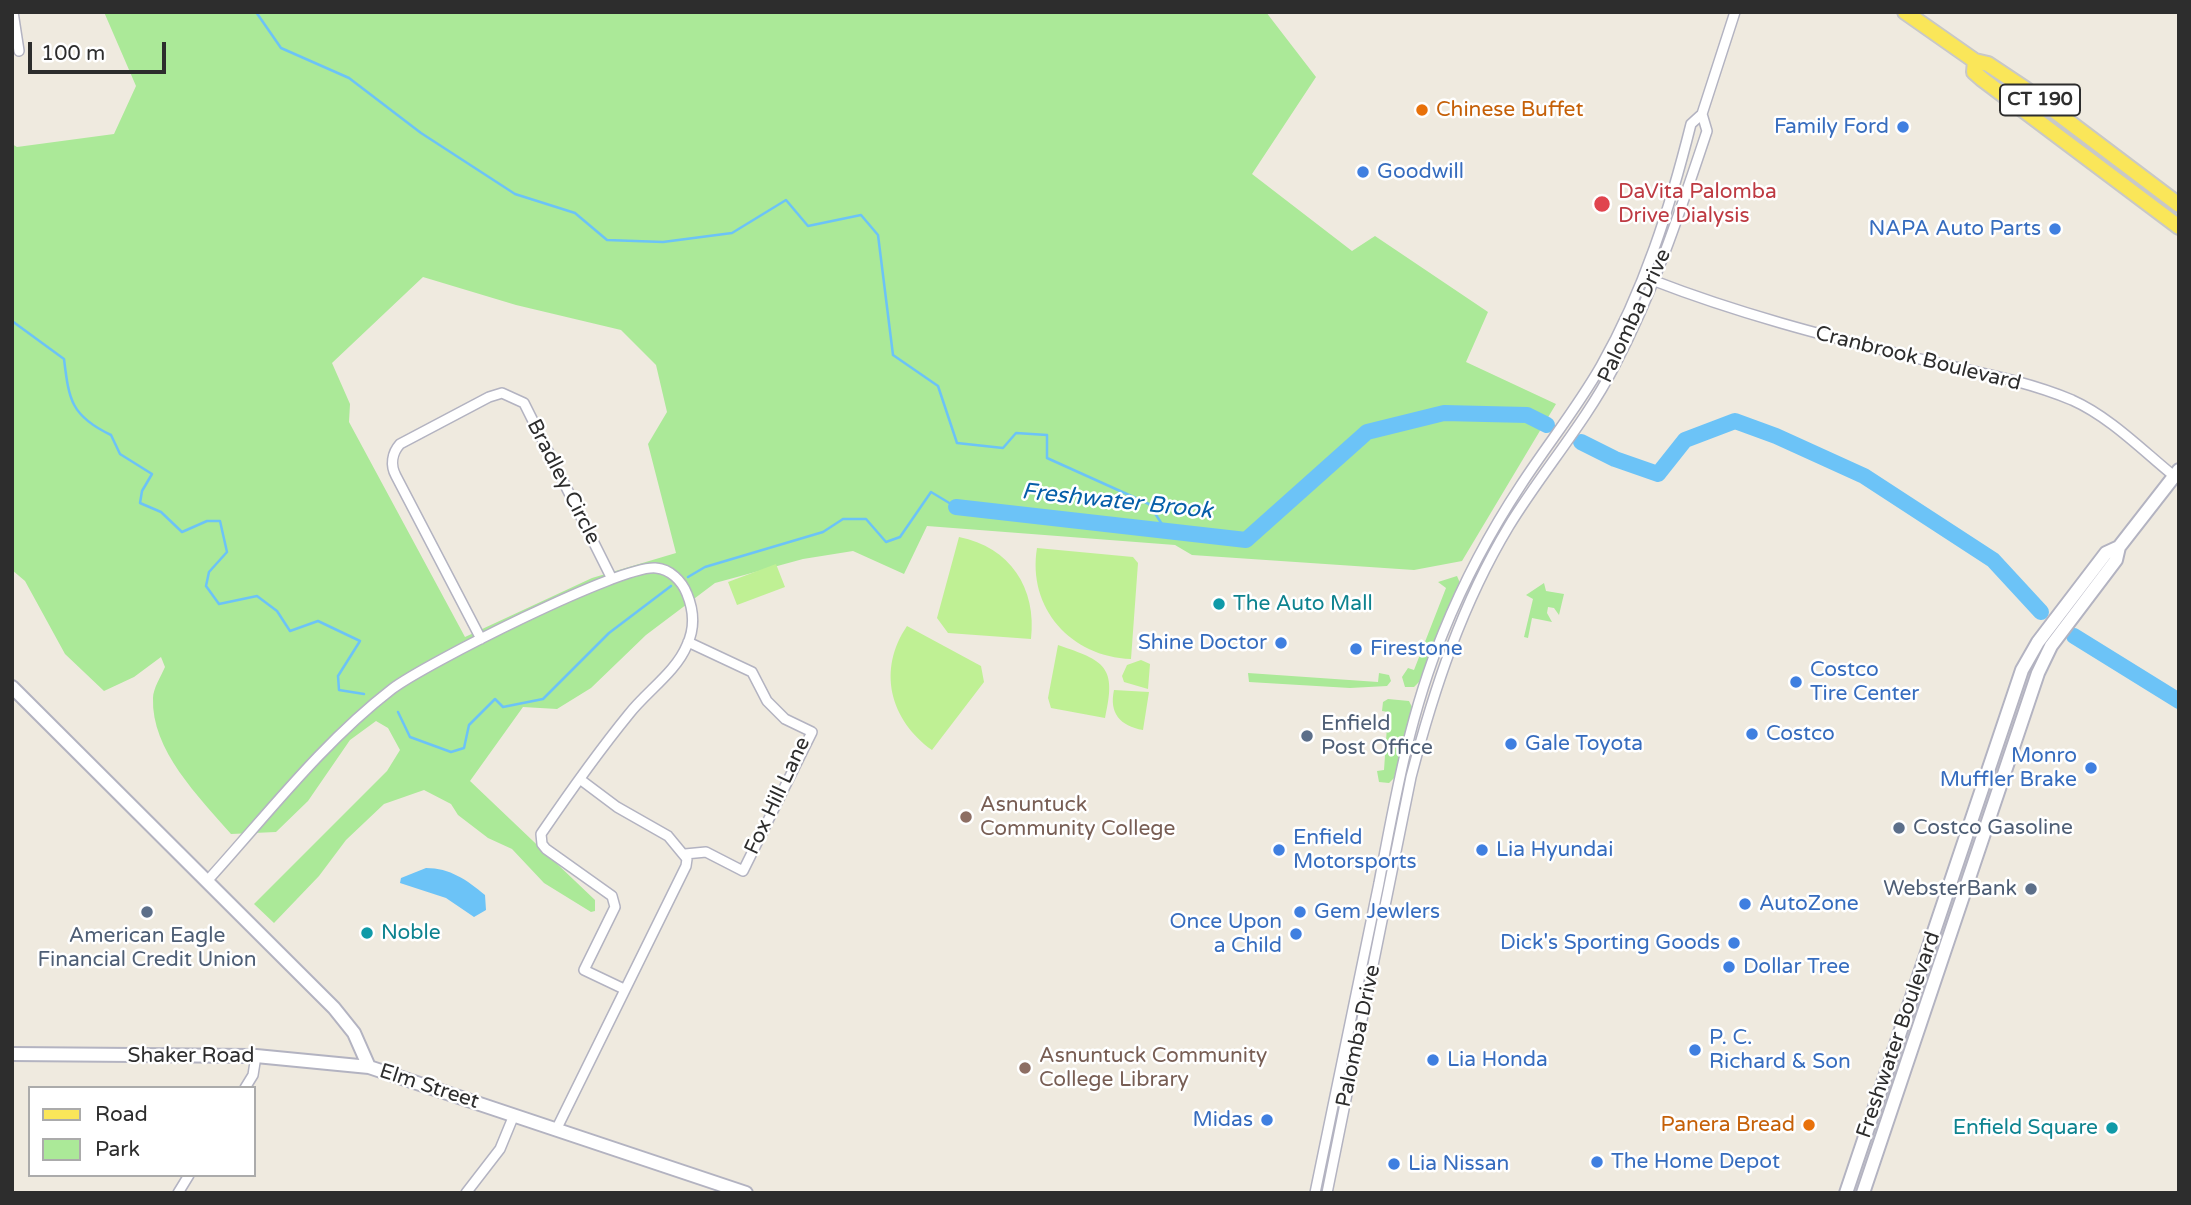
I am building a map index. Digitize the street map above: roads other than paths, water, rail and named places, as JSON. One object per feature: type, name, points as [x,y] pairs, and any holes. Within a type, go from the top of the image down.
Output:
[{"type":"main road","name":"CT 190","points":[[1905,12],[1975,61],[1995,68],[2179,205]]},
{"type":"main road","name":"CT 190","points":[[1975,61],[1974,72],[1982,79],[2179,227]]},
{"type":"main road","points":[[2063,139],[2082,146],[2102,146]]},
{"type":"street","points":[[13,12],[19,51]]},
{"type":"street","name":"Palomba Drive","points":[[1315,1193],[1396,789],[1420,695],[1443,633],[1474,566],[1521,485],[1586,391],[1635,299],[1660,239],[1691,124],[1702,114],[1735,12]]},
{"type":"street","name":"Palomba Drive","points":[[1327,1193],[1411,777],[1433,697],[1457,630],[1485,571],[1509,527],[1613,370],[1655,281],[1707,131],[1702,114]]},
{"type":"street","name":"Cranbrook Boulevard","points":[[1643,277],[1717,305],[1808,332],[2035,387],[2074,401],[2116,428],[2176,473]]},
{"type":"street","name":"Palomba Drive","points":[[1586,391],[1595,397]]},
{"type":"street","name":"Bradley Circle","points":[[481,639],[396,476],[393,463],[394,452],[400,444],[489,397],[502,393],[524,403],[612,579]]},
{"type":"street","name":"Freshwater Boulevard","points":[[1863,1193],[1992,802],[2042,664],[2064,627],[2116,560],[2119,547],[2176,473]]},
{"type":"street","name":"Freshwater Boulevard","points":[[1846,1193],[1977,797],[2022,670],[2038,642],[2106,553],[2119,547]]},
{"type":"street","points":[[1474,566],[1485,571]]},
{"type":"street","points":[[208,880],[346,727],[394,687],[481,639],[612,579],[655,568],[671,573],[686,591],[694,618],[688,642],[679,660],[629,713],[540,839],[546,849],[612,896],[615,907],[584,970],[624,989]]},
{"type":"street","name":"Fox Hill Lane","points":[[685,854],[706,852],[743,870],[812,732],[785,719],[767,701],[752,672],[688,642]]},
{"type":"street","name":"Elm Street","points":[[12,687],[334,1008],[354,1033],[369,1067],[514,1115],[713,1188],[746,1193]]},
{"type":"street","points":[[1420,695],[1433,697]]},
{"type":"street","points":[[556,1130],[686,866],[685,854],[668,836],[617,807],[581,780]]},
{"type":"street","points":[[1977,797],[1992,802]]},
{"type":"street","points":[[1378,887],[1391,880]]},
{"type":"street","name":"Shaker Road","points":[[12,1054],[256,1056],[369,1067]]},
{"type":"street","points":[[1892,1054],[1907,1061]]},
{"type":"street","points":[[246,1086],[253,1076],[256,1056]]},
{"type":"street","points":[[467,1193],[500,1149],[514,1115]]},
{"type":"street","points":[[178,1193],[188,1177]]},
{"type":"water","points":[[426,868],[450,873],[472,884],[485,895],[486,910],[474,917],[446,898],[400,883],[401,878]]},
{"type":"waterway","points":[[256,12],[281,48],[349,78],[421,133],[515,194],[575,213],[607,240],[663,242],[732,233],[786,200],[808,226],[861,215],[878,235],[893,355],[938,386],[957,443],[1003,448],[1016,433],[1047,435],[1047,458],[1149,504],[1167,532]]},
{"type":"waterway","name":"Freshwater Brook","points":[[12,321],[64,359],[68,386],[74,405],[80,413],[87,421],[111,435],[120,454],[152,474],[142,491],[140,503],[161,512],[182,532],[207,521],[220,521],[227,552],[209,572],[206,586],[219,604],[257,596],[277,611],[290,631],[318,621],[360,641],[338,676],[339,690],[364,694]]},
{"type":"waterway","name":"Freshwater Brook","points":[[956,507],[1246,540],[1367,432],[1444,413],[1527,415],[1547,425]]},
{"type":"waterway","name":"Freshwater Brook","points":[[1581,442],[1615,459],[1658,474],[1685,440],[1735,421],[1776,436],[1864,476],[1993,560],[2041,612]]},
{"type":"waterway","name":"Freshwater Brook","points":[[688,577],[705,567],[823,532],[843,519],[866,519],[886,542],[900,537],[931,492],[956,507]]},
{"type":"waterway","name":"Freshwater Brook","points":[[398,712],[410,737],[451,752],[464,748],[469,725],[495,699],[503,707],[543,699],[609,633],[671,586]]},
{"type":"waterway","name":"Freshwater Brook","points":[[2074,636],[2179,701]]},
{"type":"place","name":"Chinese Buffet","points":[[1422,110]]},
{"type":"place","name":"Family Ford","points":[[1903,127]]},
{"type":"place","name":"Goodwill","points":[[1363,172]]},
{"type":"place","name":"DaVita Palomba Drive Dialysis","points":[[1602,204]]},
{"type":"place","name":"NAPA Auto Parts","points":[[2055,229]]},
{"type":"place","name":"The Auto Mall","points":[[1219,604]]},
{"type":"place","name":"Shine Doctor","points":[[1281,643]]},
{"type":"place","name":"Firestone","points":[[1356,649]]},
{"type":"place","name":"Costco Tire Center","points":[[1796,682]]},
{"type":"place","name":"Costco","points":[[1752,734]]},
{"type":"place","name":"Enfield Post Office","points":[[1307,736]]},
{"type":"place","name":"Gale Toyota","points":[[1511,744]]},
{"type":"place","name":"Monro Muffler Brake","points":[[2091,768]]},
{"type":"place","name":"Asnuntuck Community College","points":[[966,817]]},
{"type":"place","name":"Costco Gasoline","points":[[1899,828]]},
{"type":"place","name":"Enfield Motorsports","points":[[1279,850]]},
{"type":"place","name":"Lia Hyundai","points":[[1482,850]]},
{"type":"place","name":"WebsterBank","points":[[2031,889]]},
{"type":"place","name":"AutoZone","points":[[1745,904]]},
{"type":"place","name":"American Eagle Financial Credit Union","points":[[147,912]]},
{"type":"place","name":"Gem Jewlers","points":[[1300,912]]},
{"type":"place","name":"Noble","points":[[367,933]]},
{"type":"place","name":"Once Upon a Child","points":[[1296,934]]},
{"type":"place","name":"Dick's Sporting Goods","points":[[1734,943]]},
{"type":"place","name":"Dollar Tree","points":[[1729,967]]},
{"type":"place","name":"P. C. Richard & Son","points":[[1695,1050]]},
{"type":"place","name":"Lia Honda","points":[[1433,1060]]},
{"type":"place","name":"Asnuntuck Community College Library","points":[[1025,1068]]},
{"type":"place","name":"Midas","points":[[1267,1120]]},
{"type":"place","name":"Panera Bread","points":[[1809,1125]]},
{"type":"place","name":"Enfield Square","points":[[2112,1128]]},
{"type":"place","name":"The Home Depot","points":[[1597,1162]]},
{"type":"place","name":"Lia Nissan","points":[[1394,1164]]}]
